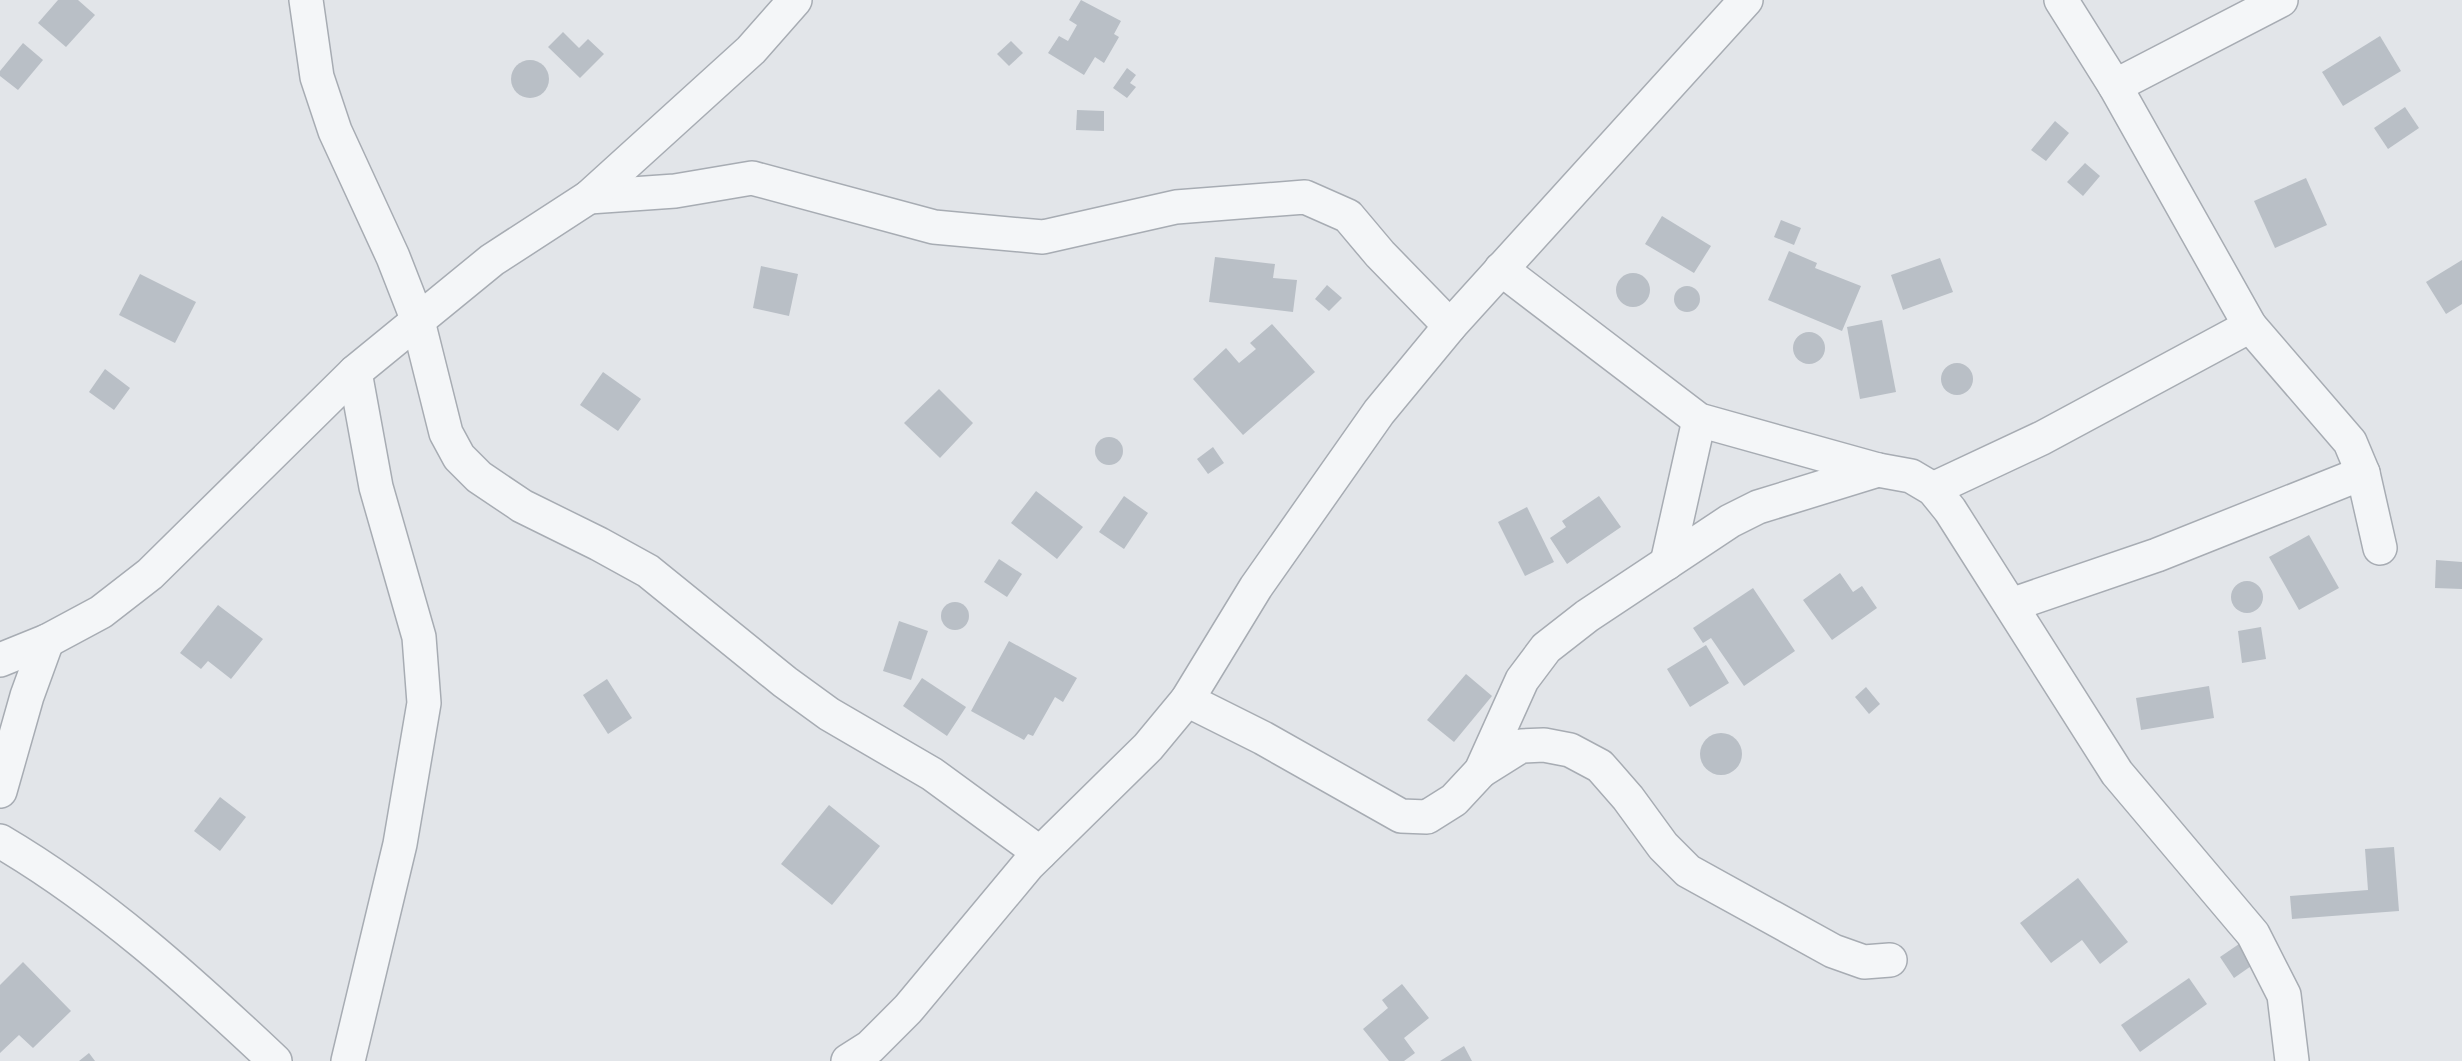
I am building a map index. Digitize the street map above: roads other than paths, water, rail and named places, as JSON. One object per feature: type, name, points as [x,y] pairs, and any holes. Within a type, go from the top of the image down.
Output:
[{"type":"street","points":[[306,0],[317,77],[335,131],[393,257],[418,321],[446,433],[459,457],[479,477],[522,506],[599,544],[648,572],[821,708],[932,774],[1040,853]]},
{"type":"street","points":[[0,660],[47,642],[101,612],[150,574],[356,372],[492,260],[589,197],[751,50],[795,0]]},
{"type":"street","points":[[849,1061],[870,1047],[908,1009],[1040,853],[1148,747],[1187,700],[1256,587],[1379,411],[1450,326],[1746,0]]},
{"type":"street","points":[[2061,0],[2115,86],[2250,326],[2350,442],[2363,473],[2380,549]]},
{"type":"street","points":[[2115,86],[2281,0]]},
{"type":"street","points":[[589,197],[675,191],[752,178],[933,227],[1043,237],[1176,207],[1305,197],[1348,216],[1380,254],[1450,326]]},
{"type":"street","points":[[1501,269],[1699,420],[1878,471],[1911,476],[1933,489],[1950,510],[2117,773],[2253,934],[2284,995],[2292,1061]]},
{"type":"street","points":[[1933,489],[2042,438],[2250,326]]},
{"type":"street","points":[[348,1061],[400,844],[424,703],[419,638],[376,487],[356,372]]},
{"type":"street","points":[[1666,563],[1699,420]]},
{"type":"street","points":[[1481,771],[1522,680],[1546,648],[1587,616],[1730,521],[1758,507],[1878,471]]},
{"type":"street","points":[[2011,605],[2157,555],[2363,473]]},
{"type":"street","points":[[0,791],[27,696],[47,642]]},
{"type":"street","points":[[1187,700],[1263,738],[1401,816],[1427,817],[1454,801],[1481,771],[1521,746],[1544,745],[1570,750],[1600,766],[1628,798],[1663,846],[1688,871],[1833,951],[1864,962],[1890,960]]},
{"type":"street","points":[[0,841],[50,870],[119,923],[188,981],[275,1061]]}]
